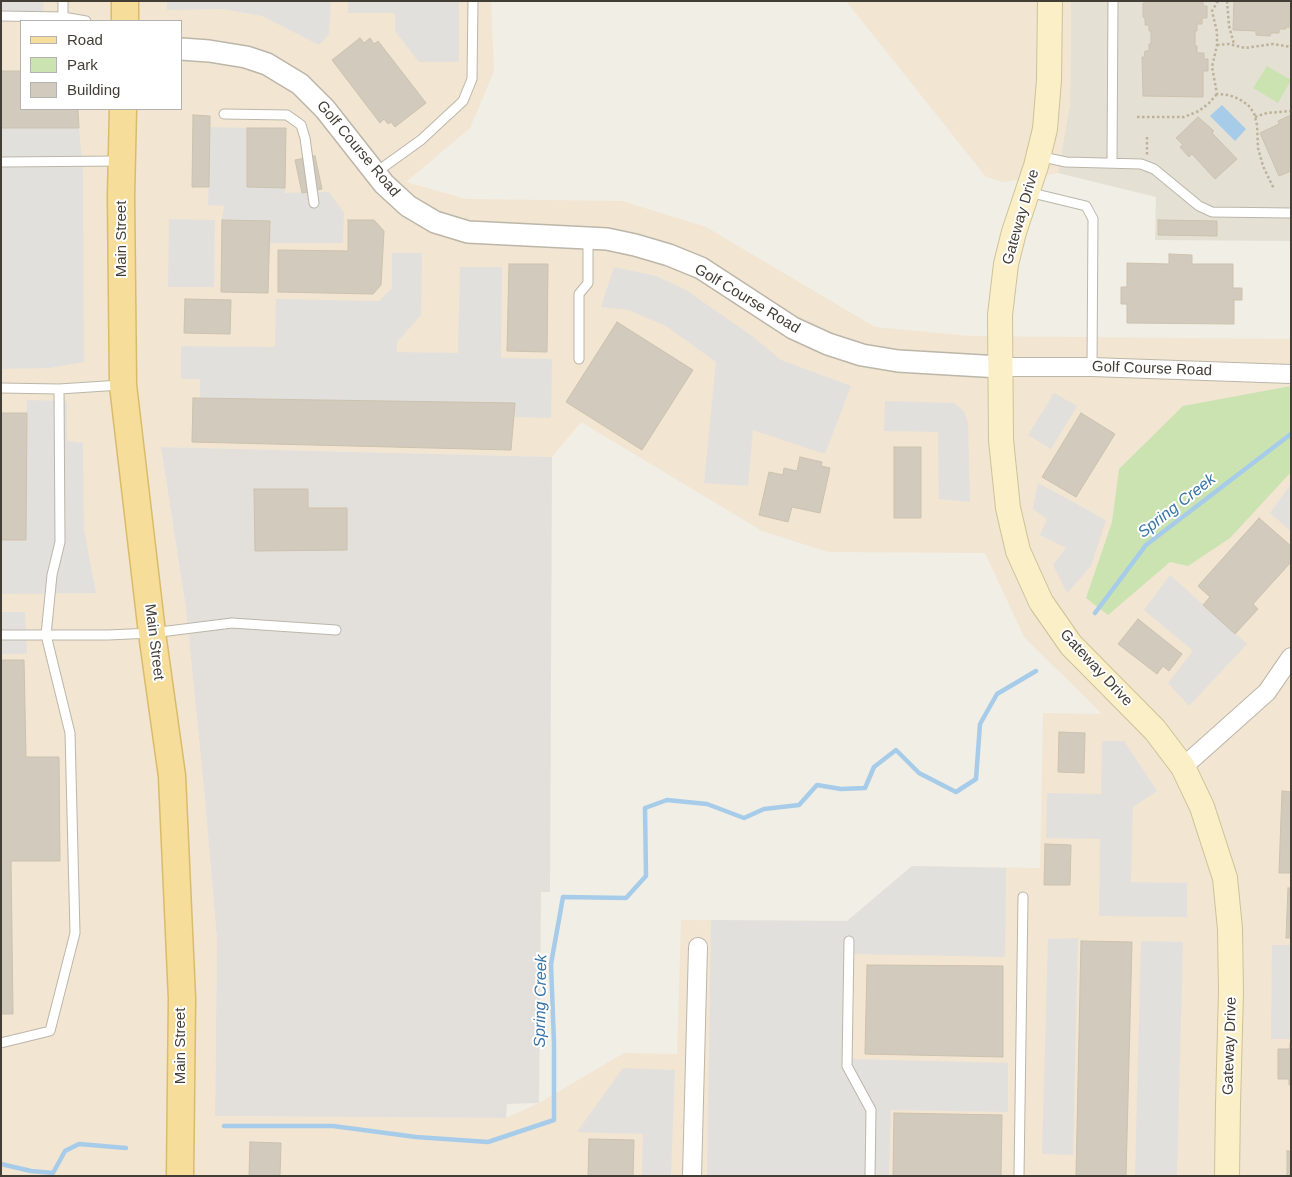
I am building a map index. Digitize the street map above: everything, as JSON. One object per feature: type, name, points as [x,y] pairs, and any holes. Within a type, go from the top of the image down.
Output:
[{"type":"main road","points":[[125,1],[125,20]]},
{"type":"main road","name":"Gateway Drive","points":[[1050,1],[1049,80],[1045,129],[1006,264],[1000,315],[1001,440],[1008,508],[1018,551],[1040,602],[1071,645],[1155,730],[1183,766],[1202,807],[1224,878],[1230,929],[1231,992],[1228,1176]]},
{"type":"main road","name":"Main Street","points":[[123,110],[123,385],[152,633],[172,776],[182,999],[180,1176]]},
{"type":"street","name":"Golf Course Road","points":[[182,49],[209,50],[246,57],[267,64],[300,84],[325,109],[384,184],[408,206],[435,222],[468,232],[607,239],[669,255],[702,268],[793,328],[828,344],[862,355],[898,361],[1000,367],[1092,367],[1291,374]]},
{"type":"street","points":[[1183,766],[1267,692],[1291,657]]},
{"type":"street","points":[[692,1176],[698,947]]},
{"type":"lane","points":[[63,1],[63,17]]},
{"type":"lane","points":[[375,173],[421,140],[463,101],[472,79],[472,1]]},
{"type":"lane","points":[[1112,1],[1112,163]]},
{"type":"lane","points":[[1,16],[63,17],[80,20]]},
{"type":"lane","points":[[224,114],[287,115],[301,125],[306,138],[314,203]]},
{"type":"lane","points":[[1038,156],[1066,162],[1141,164],[1154,169],[1199,206],[1212,212],[1291,213]]},
{"type":"lane","points":[[1,162],[122,161]]},
{"type":"lane","points":[[1028,192],[1086,206],[1094,219],[1092,367]]},
{"type":"lane","points":[[579,360],[579,294],[588,283],[588,238]]},
{"type":"lane","points":[[1,388],[59,389],[123,385]]},
{"type":"lane","points":[[1,1043],[50,1031],[75,933],[70,733],[46,635],[52,575],[60,542],[59,389]]},
{"type":"lane","points":[[1,635],[152,633],[232,623],[336,630]]},
{"type":"lane","points":[[1019,1176],[1023,896]]},
{"type":"lane","points":[[849,941],[847,1066],[871,1110],[870,1176]]},
{"type":"path","points":[[1137,116],[1184,117],[1210,103],[1217,94],[1212,67],[1217,45],[1217,32],[1212,11],[1218,1]]},
{"type":"path","points":[[1227,1],[1229,26],[1234,45]]},
{"type":"path","points":[[1217,45],[1234,45],[1245,48],[1273,44],[1291,47]]},
{"type":"path","points":[[1217,94],[1228,95],[1248,105],[1257,125],[1258,148],[1263,166],[1274,189]]},
{"type":"path","points":[[1254,117],[1267,113],[1291,111]]},
{"type":"path","points":[[1147,137],[1147,166]]},
{"type":"shaded area","points":[[1,1],[491,1],[494,71],[470,128],[406,182],[466,199],[622,201],[706,227],[875,327],[970,336],[1291,339],[1291,1176],[1,1176]],"holes":[[[581,422],[762,531],[828,552],[985,553],[1024,637],[1102,714],[1043,713],[1040,868],[912,866],[847,921],[681,920],[677,1054],[624,1053],[539,1103],[506,1118],[215,1116],[217,940],[186,609],[161,447],[552,457]]]},
{"type":"shaded area","points":[[1,1],[43,1],[44,20],[1,20]]},
{"type":"shaded area","points":[[167,1],[331,1],[329,34],[319,45],[262,16],[223,9],[167,10]]},
{"type":"shaded area","points":[[348,1],[459,1],[459,62],[419,62],[395,31],[395,13],[348,13]]},
{"type":"shaded area","points":[[846,1],[1071,1],[1070,103],[1058,173],[1004,182],[986,177]]},
{"type":"shaded area","points":[[1071,1],[1291,1],[1291,241],[1155,240],[1156,197],[1058,173],[1070,103]]},
{"type":"shaded area","points":[[210,127],[247,128],[247,187],[285,188],[285,193],[329,192],[344,213],[343,243],[269,243],[222,220],[224,206],[208,205]]},
{"type":"shaded area","points":[[1,128],[79,128],[83,173],[84,362],[50,368],[1,369]]},
{"type":"shaded area","points":[[169,219],[215,220],[214,287],[168,287]]},
{"type":"shaded area","points":[[392,253],[422,253],[421,315],[397,342],[397,352],[458,353],[460,267],[502,267],[501,358],[552,359],[551,418],[514,417],[514,403],[200,398],[200,379],[181,379],[181,346],[275,347],[276,299],[379,301],[392,288]]},
{"type":"shaded area","points":[[614,267],[656,276],[686,290],[752,336],[781,360],[851,386],[825,454],[753,430],[748,486],[704,483],[716,362],[666,326],[628,310],[601,307]]},
{"type":"shaded area","points":[[1054,393],[1077,406],[1051,449],[1028,435]]},
{"type":"shaded area","points":[[27,400],[67,401],[67,441],[83,443],[84,530],[96,593],[1,594],[1,540],[26,539]]},
{"type":"shaded area","points":[[885,401],[954,403],[964,411],[968,423],[970,502],[939,499],[938,432],[884,431]]},
{"type":"shaded area","points":[[161,447],[552,457],[550,892],[541,892],[539,1103],[507,1104],[506,1118],[215,1116],[217,940],[186,609]]},
{"type":"shaded area","points":[[1038,483],[1106,520],[1091,566],[1067,593],[1053,565],[1066,548],[1040,535],[1047,519],[1033,509]]},
{"type":"shaded area","points":[[1291,484],[1291,531],[1270,513]]},
{"type":"shaded area","points":[[1170,575],[1247,644],[1189,706],[1168,683],[1193,651],[1144,610]]},
{"type":"shaded area","points":[[1,612],[25,612],[27,654],[1,654]]},
{"type":"shaded area","points":[[1102,741],[1124,741],[1157,791],[1133,807],[1131,882],[1187,883],[1187,917],[1099,916],[1100,839],[1046,838],[1047,793],[1101,794]]},
{"type":"shaded area","points":[[912,866],[1006,868],[1005,957],[852,954],[851,1059],[1008,1063],[1008,1112],[891,1110],[889,1176],[707,1176],[711,920],[847,921]]},
{"type":"shaded area","points":[[1078,938],[1073,1155],[1042,1154],[1048,939]]},
{"type":"shaded area","points":[[1141,941],[1183,942],[1177,1176],[1135,1176]]},
{"type":"shaded area","points":[[1272,945],[1291,945],[1291,1039],[1271,1039]]},
{"type":"shaded area","points":[[623,1068],[675,1070],[671,1176],[642,1176],[643,1134],[577,1132]]},
{"type":"green space","points":[[1267,66],[1291,80],[1278,103],[1253,88]]},
{"type":"green space","points":[[1291,386],[1291,472],[1230,538],[1188,566],[1170,562],[1108,615],[1086,598],[1112,522],[1119,469],[1183,406]]},
{"type":"water","points":[[1222,105],[1246,129],[1235,141],[1210,116]]},
{"type":"building","points":[[1146,1],[1203,1],[1203,6],[1207,6],[1207,18],[1202,18],[1202,24],[1197,24],[1197,31],[1195,31],[1197,53],[1204,53],[1204,59],[1208,59],[1208,71],[1203,71],[1203,97],[1143,96],[1142,57],[1144,57],[1145,51],[1149,51],[1149,44],[1151,44],[1151,31],[1149,31],[1149,25],[1145,25],[1145,18],[1143,17],[1143,3],[1146,3]]},
{"type":"building","points":[[1234,1],[1291,1],[1291,27],[1279,29],[1279,33],[1271,33],[1270,36],[1256,35],[1256,31],[1233,30]]},
{"type":"building","points":[[360,38],[364,43],[370,38],[374,44],[378,41],[426,103],[395,127],[391,122],[388,124],[384,119],[380,123],[332,60]]},
{"type":"building","points":[[1,71],[20,71],[20,110],[78,110],[79,128],[1,128]]},
{"type":"building","points":[[193,115],[210,116],[209,187],[192,187]]},
{"type":"building","points":[[1291,115],[1291,171],[1279,176],[1260,133],[1279,124],[1278,121]]},
{"type":"building","points":[[1198,117],[1214,131],[1212,133],[1237,159],[1215,179],[1192,154],[1189,157],[1180,147],[1183,145],[1176,138]]},
{"type":"building","points":[[247,128],[286,128],[285,188],[247,187]]},
{"type":"building","points":[[315,156],[322,189],[302,193],[295,160]]},
{"type":"building","points":[[222,220],[270,221],[268,293],[221,292]]},
{"type":"building","points":[[348,220],[374,220],[384,231],[381,285],[373,294],[278,292],[278,250],[348,251]]},
{"type":"building","points":[[1158,220],[1217,221],[1217,236],[1158,235]]},
{"type":"building","points":[[1169,254],[1192,255],[1192,264],[1233,264],[1233,288],[1242,288],[1242,300],[1234,300],[1234,324],[1127,323],[1127,304],[1121,304],[1121,287],[1127,287],[1127,263],[1169,264]]},
{"type":"building","points":[[509,264],[548,264],[547,352],[507,351]]},
{"type":"building","points":[[185,299],[231,300],[230,334],[184,333]]},
{"type":"building","points":[[617,322],[693,370],[642,450],[566,402]]},
{"type":"building","points":[[193,398],[515,403],[511,450],[192,442]]},
{"type":"building","points":[[1,413],[27,413],[26,540],[1,540]]},
{"type":"building","points":[[1081,413],[1115,434],[1076,497],[1042,477]]},
{"type":"building","points":[[894,447],[921,447],[921,518],[894,518]]},
{"type":"building","points":[[800,457],[822,462],[821,466],[830,468],[820,513],[792,507],[788,522],[759,515],[769,472],[783,475],[784,468],[797,471]]},
{"type":"building","points":[[254,489],[308,489],[308,508],[347,508],[347,550],[255,551]]},
{"type":"building","points":[[1259,518],[1291,546],[1291,562],[1253,604],[1258,609],[1235,634],[1203,605],[1210,597],[1198,586]]},
{"type":"building","points":[[1138,619],[1182,654],[1169,671],[1163,666],[1157,674],[1118,644]]},
{"type":"building","points":[[1,660],[24,660],[26,757],[59,757],[60,861],[11,861],[13,1014],[1,1014]]},
{"type":"building","points":[[1059,732],[1085,733],[1084,773],[1058,772]]},
{"type":"building","points":[[1282,791],[1291,792],[1291,873],[1279,873]]},
{"type":"building","points":[[1045,844],[1071,845],[1070,885],[1044,885]]},
{"type":"building","points":[[1288,888],[1291,888],[1291,938],[1286,938]]},
{"type":"building","points":[[1081,941],[1132,942],[1126,1176],[1076,1176]]},
{"type":"building","points":[[867,965],[1003,966],[1003,1057],[865,1054]]},
{"type":"building","points":[[1290,1044],[1291,1085],[1289,1085],[1289,1079],[1278,1079],[1278,1049],[1290,1049]]},
{"type":"building","points":[[894,1113],[1002,1115],[1001,1176],[893,1176]]},
{"type":"building","points":[[589,1139],[634,1140],[633,1176],[588,1176]]},
{"type":"building","points":[[250,1142],[281,1143],[280,1176],[249,1176]]},
{"type":"building","points":[[1287,1151],[1291,1151],[1291,1176],[1287,1176]]},
{"type":"waterway","name":"Spring Creek","points":[[1095,613],[1146,545],[1291,434]]},
{"type":"waterway","name":"Spring Creek","points":[[224,1126],[333,1126],[416,1137],[488,1142],[554,1120],[551,964],[563,897],[626,898],[646,876],[645,808],[667,800],[707,804],[744,818],[764,809],[799,805],[817,785],[841,789],[865,788],[874,767],[896,750],[919,773],[956,792],[976,779],[980,724],[997,694],[1036,671]]},
{"type":"waterway","name":"Spring Creek","points":[[1,1164],[31,1171],[53,1173],[65,1151],[79,1144],[126,1148]]}]
